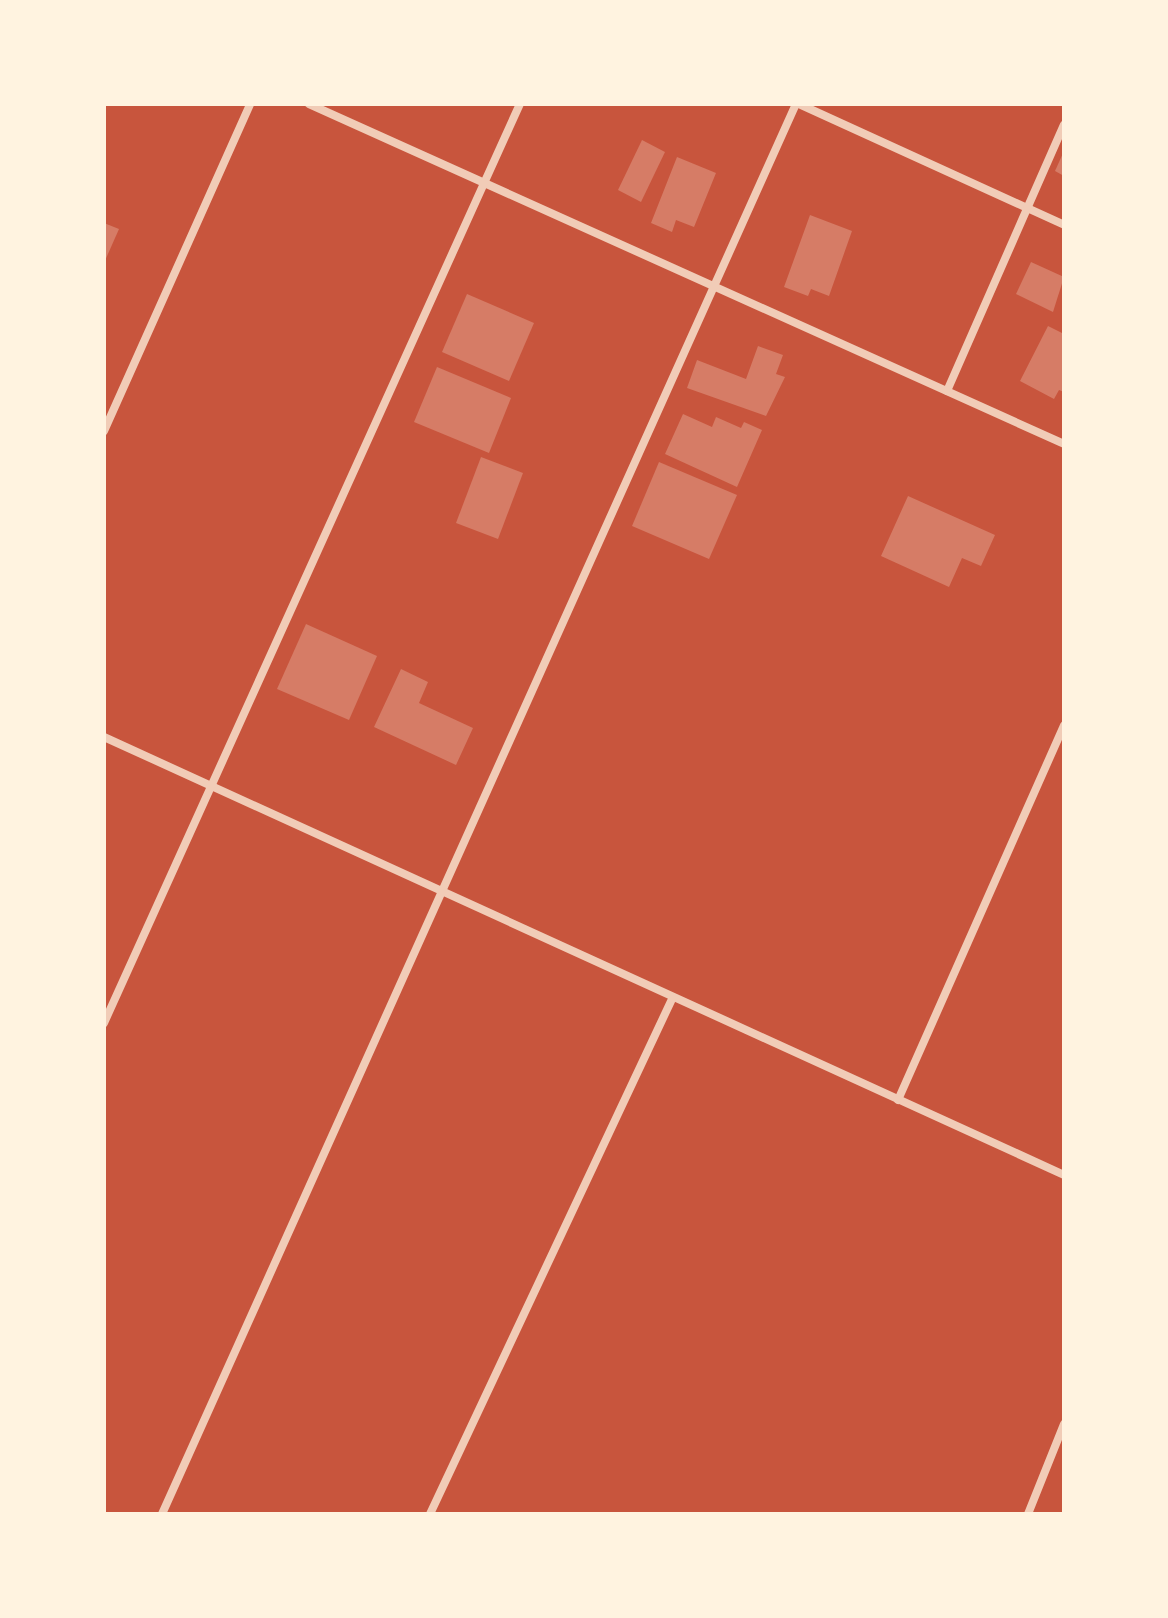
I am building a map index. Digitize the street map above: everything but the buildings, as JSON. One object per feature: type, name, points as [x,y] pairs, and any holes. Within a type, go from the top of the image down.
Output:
[{"type":"street","points":[[104,431],[250,104]]},
{"type":"street","points":[[309,104],[1064,444]]},
{"type":"street","points":[[104,1023],[214,788],[520,104]]},
{"type":"street","points":[[162,1514],[445,893],[798,104],[1064,225]]},
{"type":"street","points":[[947,391],[1064,125]]},
{"type":"street","points":[[898,1100],[1064,725]]},
{"type":"street","points":[[104,737],[1064,1175]]},
{"type":"street","points":[[430,1514],[673,997]]},
{"type":"street","points":[[1028,1514],[1064,1424]]}]
